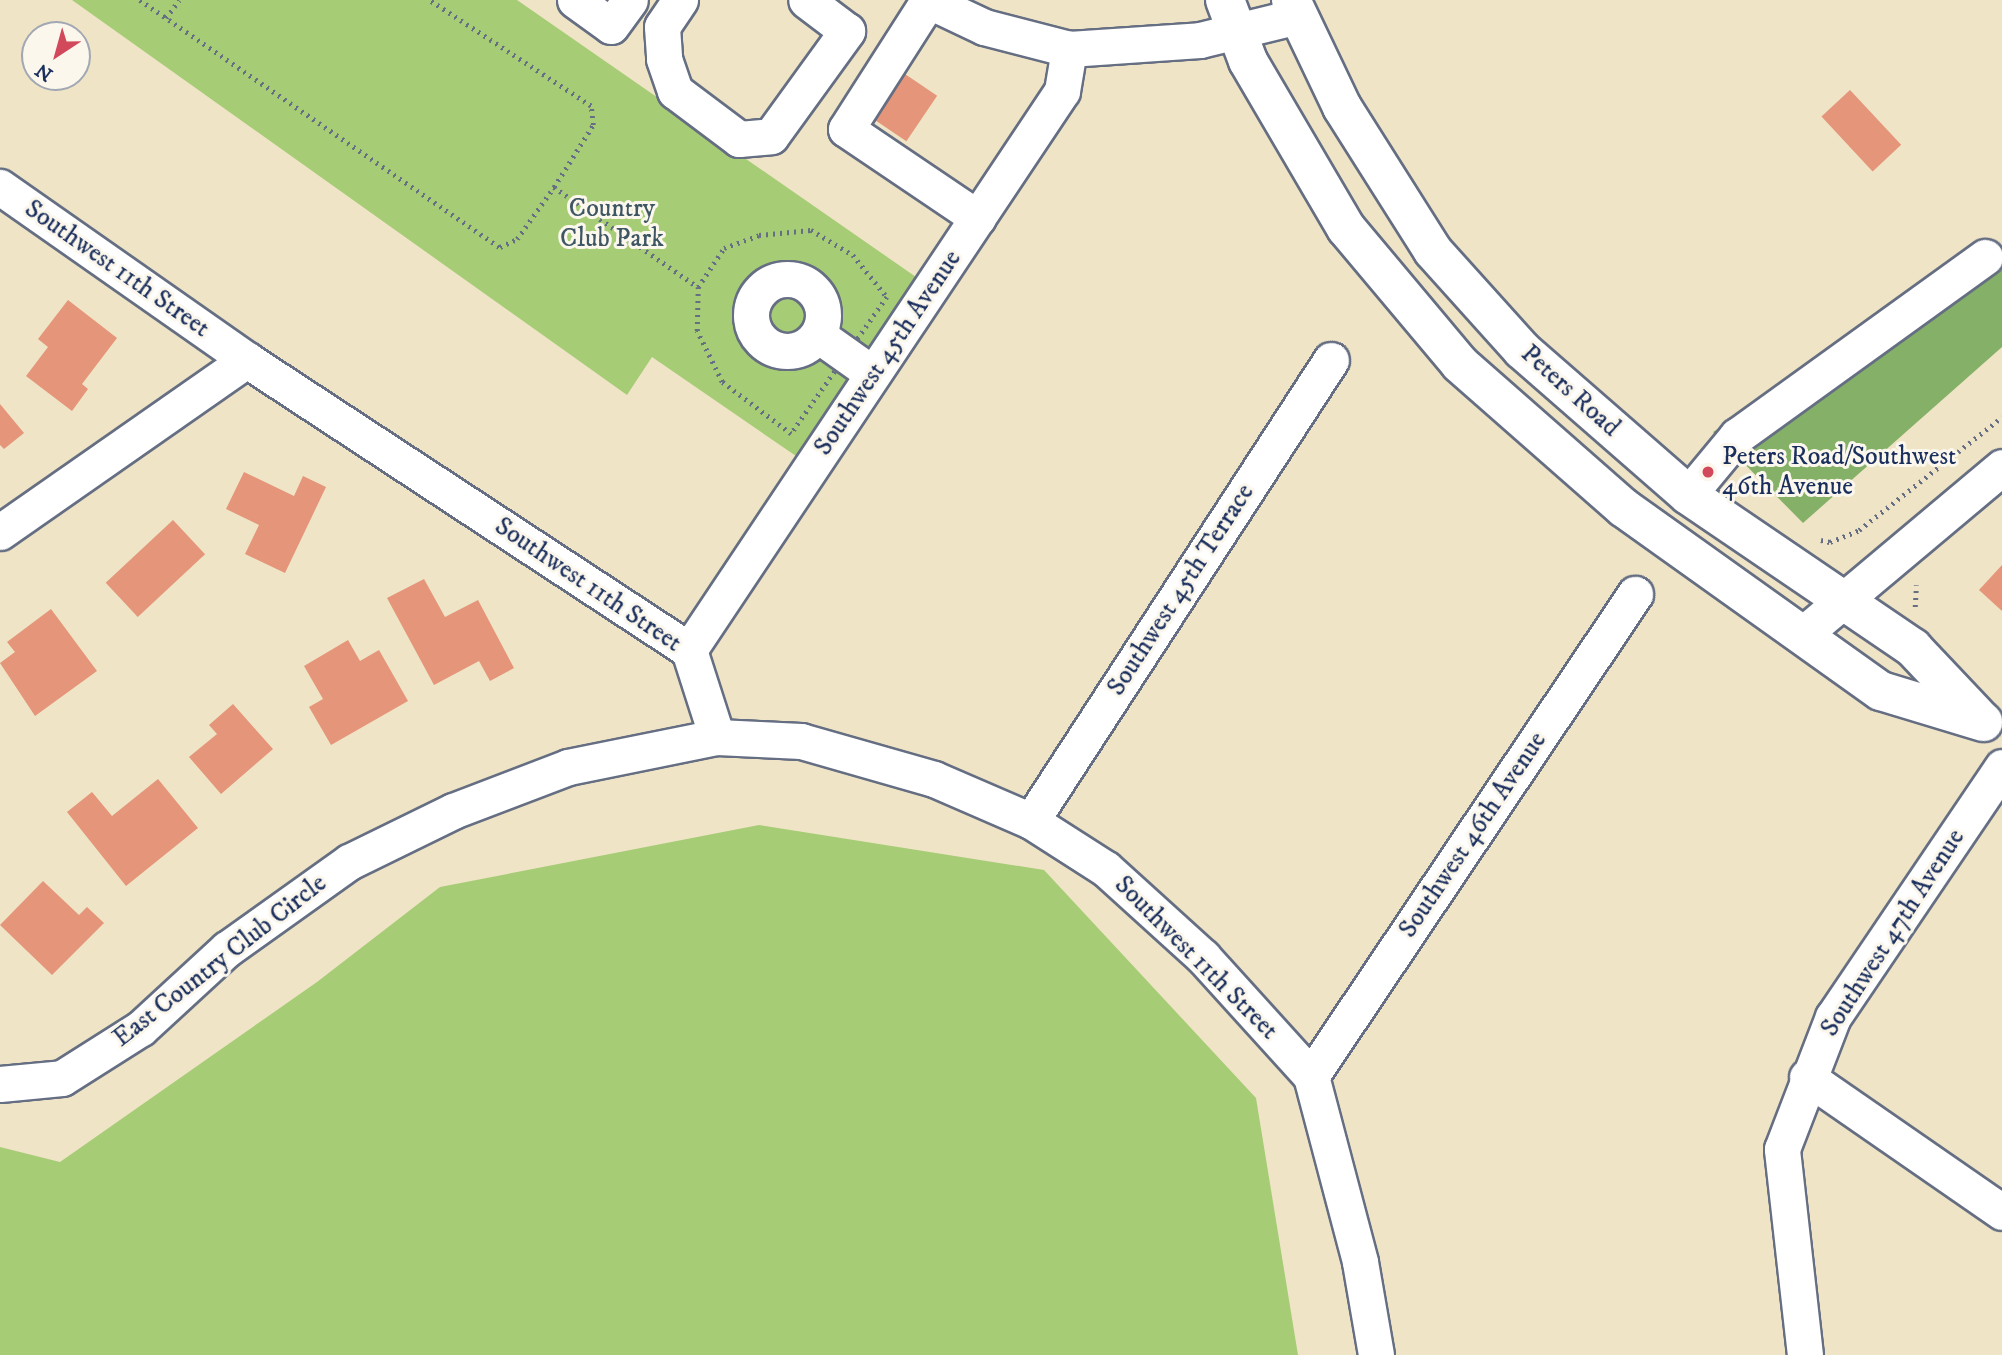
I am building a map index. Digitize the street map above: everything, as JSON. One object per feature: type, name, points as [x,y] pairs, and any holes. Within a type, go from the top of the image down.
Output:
[{"type":"main road","name":"Peters Road","points":[[1294,8],[1342,107],[1433,251],[1522,349],[1688,495],[1913,648],[1992,729]]},
{"type":"main road","name":"Peters Road","points":[[1231,16],[1248,61],[1346,228],[1460,364],[1624,508],[1881,691],[1992,729]]},
{"type":"street","points":[[575,0],[611,26],[630,0]]},
{"type":"street","points":[[680,0],[662,26],[664,59],[675,91],[739,139],[771,136],[847,31],[806,0]]},
{"type":"street","points":[[928,0],[846,130],[978,218]]},
{"type":"street","name":"Peters Road","points":[[928,0],[984,27],[1069,49],[1170,44],[1231,16],[1294,8]]},
{"type":"street","name":"Southwest 45th Avenue","points":[[689,650],[1062,91],[1069,49]]},
{"type":"street","name":"Southwest 11th Street","points":[[0,187],[247,360],[689,650],[717,737],[801,741],[934,779],[1031,821],[1116,877],[1203,957],[1311,1076]]},
{"type":"street","points":[[1688,495],[1737,436],[1985,257]]},
{"type":"street","points":[[818,335],[873,374]]},
{"type":"street","points":[[0,533],[247,360]]},
{"type":"street","name":"Southwest 45th Terrace","points":[[1031,821],[1331,360]]},
{"type":"street","points":[[1802,635],[1841,598],[2002,467]]},
{"type":"street","name":"Southwest 46th Avenue","points":[[1311,1076],[1635,594]]},
{"type":"street","name":"East Country Club Circle","points":[[0,1084],[61,1078],[141,1028],[227,949],[349,862],[453,811],[568,767],[717,737]]},
{"type":"street","name":"Southwest 47th Avenue","points":[[1805,1355],[1782,1149],[1807,1076],[1833,1017],[2002,766]]},
{"type":"street","points":[[1311,1076],[1360,1262],[1376,1355]]},
{"type":"street","points":[[1807,1076],[2002,1212]]},
{"type":"path","points":[[140,0],[500,247],[517,239],[554,187],[593,125],[591,106],[429,0]]},
{"type":"path","points":[[166,18],[179,0]]},
{"type":"path","points":[[554,187],[698,286]]},
{"type":"path","points":[[1817,539],[1830,542],[1859,530],[2002,417]]},
{"type":"green space","name":"Country Club Park","points":[[72,0],[517,0],[916,277],[796,456],[652,357],[627,395]]},
{"type":"green space","points":[[2002,250],[2002,347],[1803,523],[1713,432]]},
{"type":"green space","points":[[759,825],[1044,870],[1256,1098],[1298,1355],[0,1355],[0,1147],[60,1162],[317,982],[440,887]]},
{"type":"building","points":[[899,70],[937,96],[906,141],[868,116]]},
{"type":"building","points":[[1850,90],[1901,145],[1873,171],[1821,117]]},
{"type":"building","points":[[68,300],[117,338],[82,384],[88,389],[72,411],[26,376],[48,347],[38,339]]},
{"type":"building","points":[[0,404],[24,433],[4,449],[0,445]]},
{"type":"building","points":[[244,472],[294,496],[303,476],[326,487],[285,573],[245,554],[259,525],[226,509]]},
{"type":"building","points":[[173,520],[205,554],[138,617],[106,583]]},
{"type":"building","points":[[2002,565],[2002,611],[1979,590]]},
{"type":"building","points":[[424,579],[445,617],[478,600],[514,668],[490,681],[479,661],[434,685],[387,598]]},
{"type":"building","points":[[51,609],[97,671],[35,716],[0,663],[15,652],[7,642]]},
{"type":"building","points":[[348,640],[360,661],[379,650],[408,701],[331,745],[309,707],[323,699],[304,666]]},
{"type":"building","points":[[233,704],[273,749],[221,794],[189,757],[217,734],[209,725]]},
{"type":"building","points":[[158,779],[198,828],[126,886],[67,812],[92,792],[112,816]]},
{"type":"building","points":[[43,881],[79,915],[87,907],[104,923],[52,975],[0,925]]},
{"type":"place","name":"Peters Road/Southwest 46th Avenue","points":[[1708,472]]}]
